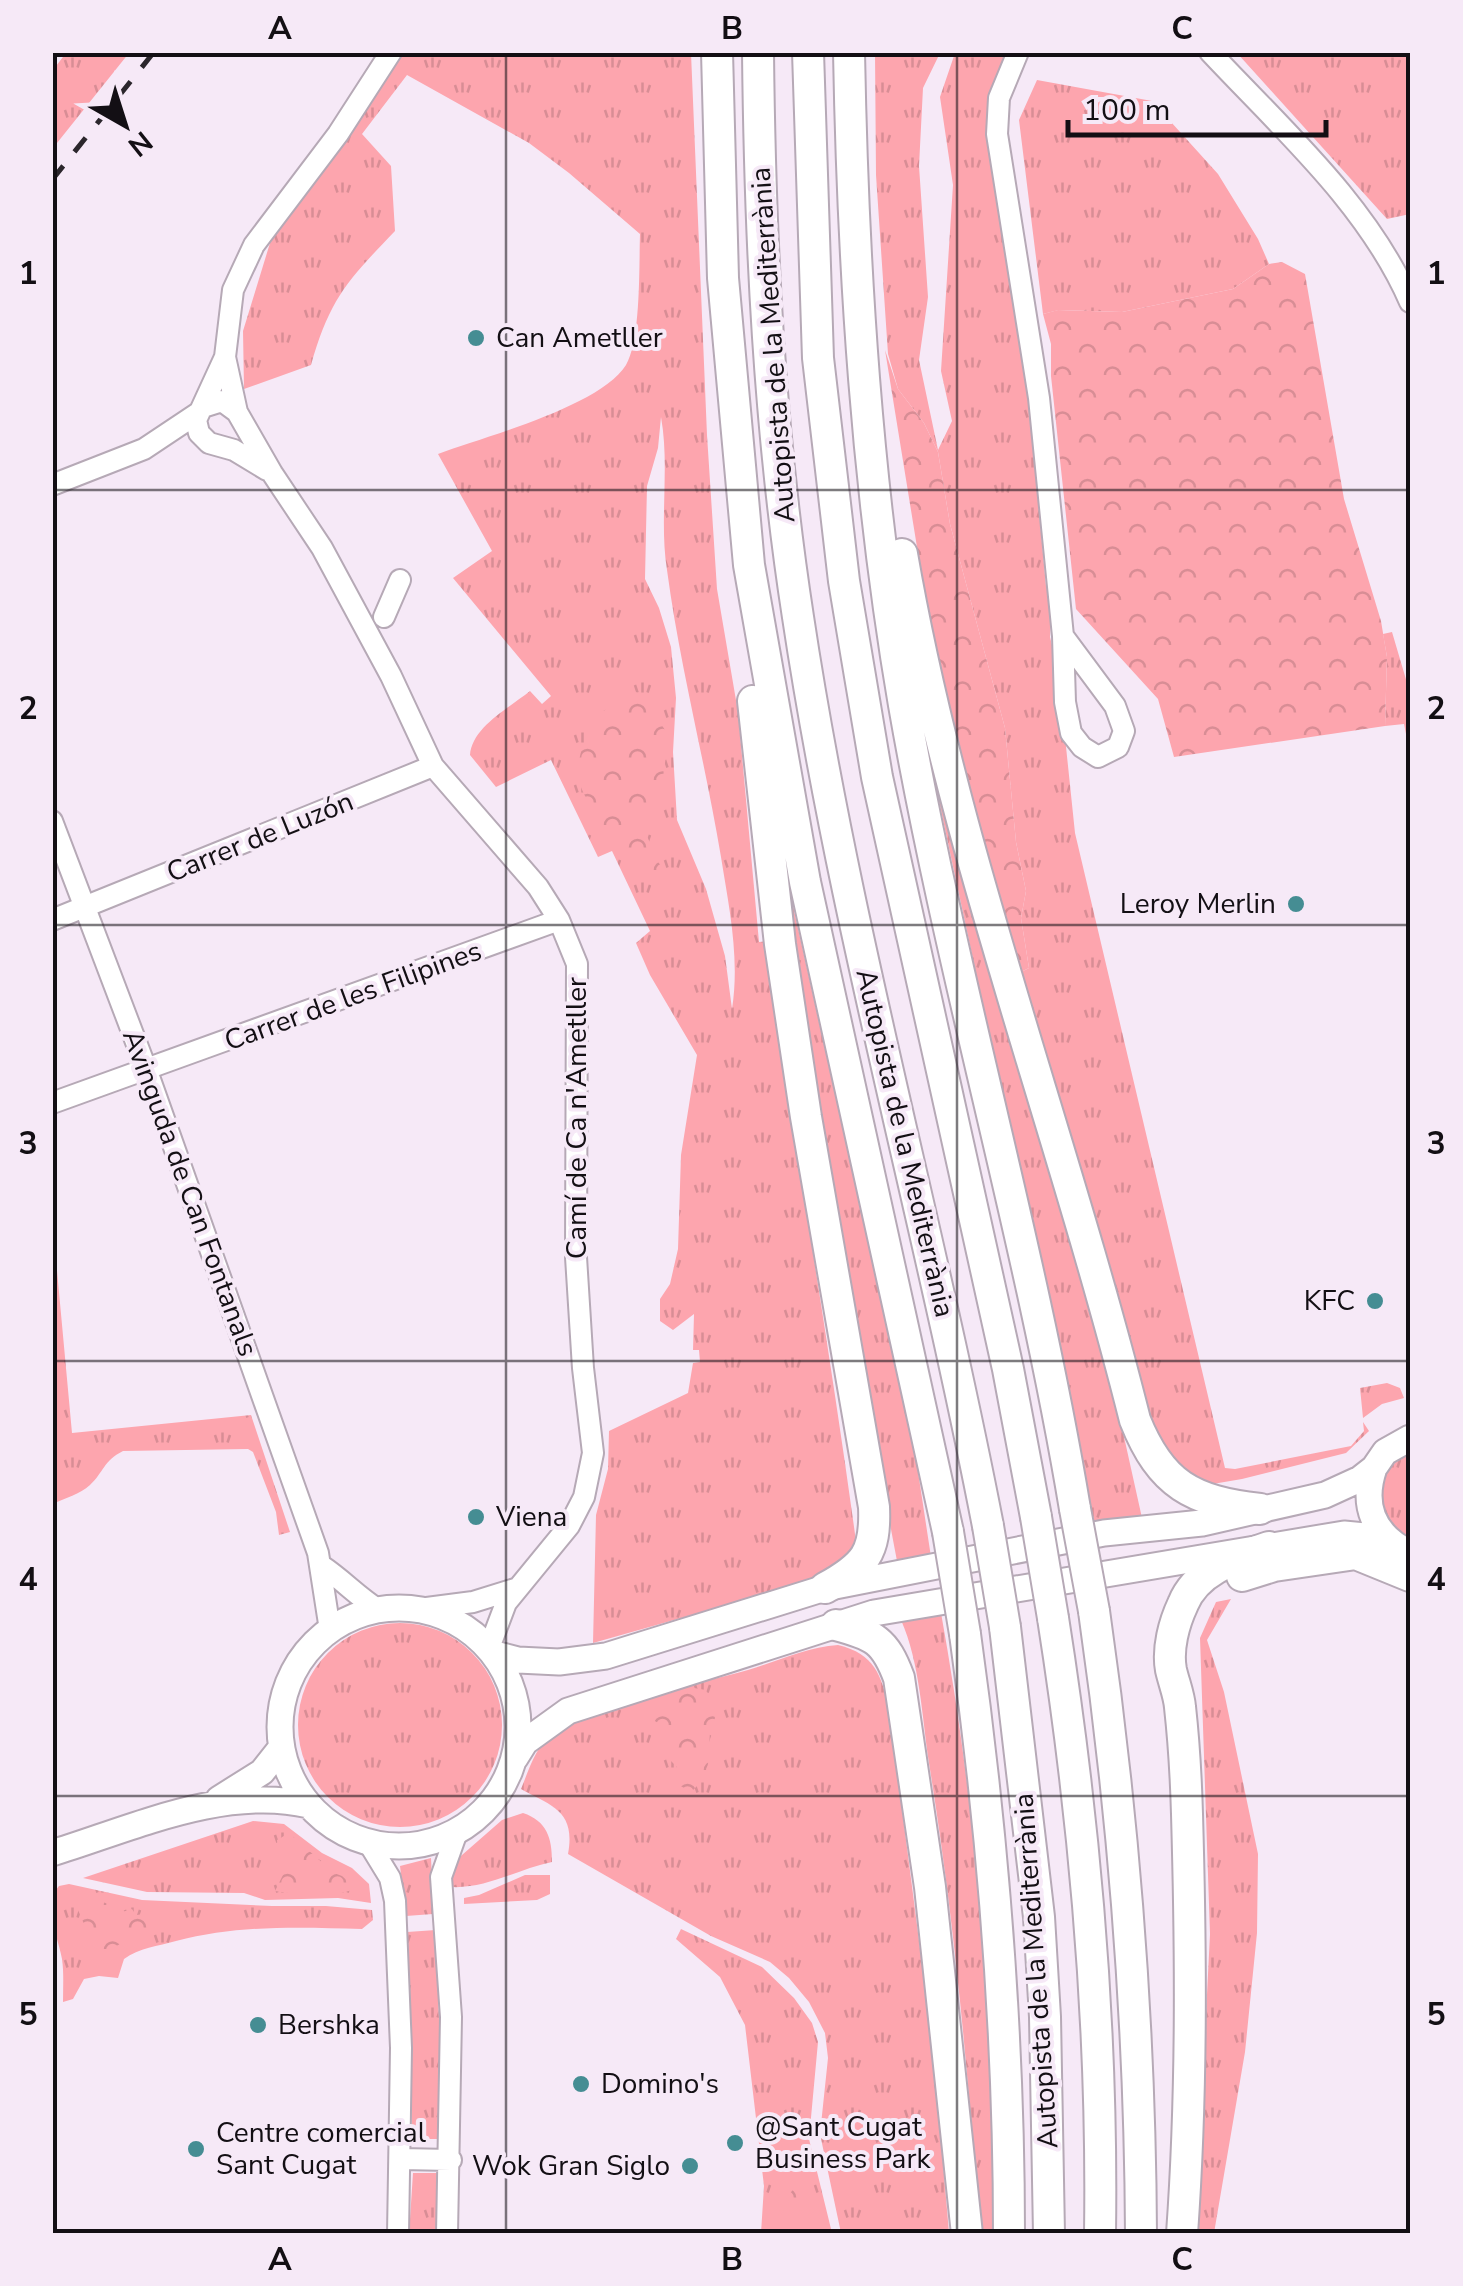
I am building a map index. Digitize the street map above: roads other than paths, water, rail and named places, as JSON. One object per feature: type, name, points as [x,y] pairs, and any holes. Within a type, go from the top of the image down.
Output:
[{"type":"highway","points":[[717,52],[723,278],[749,565],[806,882],[948,1532],[965,1634],[1003,1976],[1009,2234]]},
{"type":"highway","name":"Autopista de la Mediterrània","points":[[758,52],[760,210],[769,356],[798,616],[844,870],[960,1380],[1006,1627],[1039,1917],[1049,2234]]},
{"type":"highway","name":"Autopista de la Mediterrània","points":[[808,52],[818,358],[850,618],[877,777],[1004,1352],[1068,1712],[1088,1904],[1097,2044],[1100,2234]]},
{"type":"highway","points":[[849,52],[857,300],[880,532],[904,705],[945,907],[1049,1362],[1094,1610],[1128,1884],[1142,2234]]},
{"type":"highway","points":[[857,300],[912,613],[956,802],[1075,1196],[1135,1420],[1151,1455],[1175,1483],[1206,1500],[1260,1509]]},
{"type":"highway","points":[[734,418],[742,589],[780,944],[821,1209],[874,1507],[870,1553],[852,1573],[825,1588]]},
{"type":"highway","points":[[1182,2234],[1190,2124],[1190,1922],[1185,1759],[1180,1701],[1170,1667],[1171,1650],[1184,1599],[1205,1576],[1228,1562],[1269,1547]]},
{"type":"highway","points":[[1180,1701],[1200,1612],[1232,1581],[1274,1566],[1343,1554],[1369,1557],[1410,1576]]},
{"type":"highway","points":[[836,1625],[868,1634],[881,1643],[898,1678],[930,1888],[967,2234]]},
{"type":"main road","points":[[492,1651],[518,1660],[558,1662],[606,1656],[825,1588],[1104,1534],[1202,1523],[1346,1488],[1374,1468],[1385,1452],[1410,1438]]},
{"type":"main road","points":[[1374,1468],[1368,1501],[1372,1517],[1386,1538],[1410,1553]]},
{"type":"main road","points":[[515,1758],[519,1728],[515,1696],[505,1668],[492,1651],[457,1623],[420,1609],[361,1614],[330,1630],[307,1651],[289,1681],[281,1712],[281,1748],[291,1778],[310,1805],[337,1828],[368,1842],[398,1848],[426,1845],[457,1832],[480,1815],[500,1790],[515,1758],[533,1734],[568,1710],[836,1625],[938,1601],[1344,1534],[1386,1538]]},
{"type":"main road","points":[[201,1808],[262,1772],[281,1748]]},
{"type":"main road","points":[[52,1853],[201,1808],[272,1798],[310,1805]]},
{"type":"street","name":"Camí de Ca n'Ametller","points":[[201,410],[225,357],[233,290],[254,245],[338,134],[391,52]]},
{"type":"street","points":[[1018,52],[999,98],[997,134],[1039,398],[1071,733],[1082,747],[1098,757],[1118,747],[1124,731],[1115,706],[1063,636]]},
{"type":"street","points":[[1210,52],[1377,238],[1410,302]]},
{"type":"street","name":"Camí de Ca n'Ametller","points":[[225,357],[238,416],[322,548],[371,636],[433,766],[538,888],[560,920],[577,964],[576,1257],[593,1453],[584,1497],[569,1526],[506,1603],[492,1651]]},
{"type":"street","points":[[52,485],[144,449],[195,441],[215,444],[234,438],[238,416],[222,401],[201,410],[144,449]]},
{"type":"street","points":[[201,410],[196,426],[215,444]]},
{"type":"street","name":"Camí de Ca n'Ametller","points":[[215,444],[272,473]]},
{"type":"street","points":[[384,617],[400,580]]},
{"type":"street","name":"Carrer de Luzón","points":[[52,920],[433,766]]},
{"type":"street","name":"Avinguda de Can Fontanals","points":[[52,821],[88,908],[322,1566],[330,1630]]},
{"type":"street","name":"Carrer de les Filipines","points":[[52,1103],[560,920]]},
{"type":"street","points":[[322,1566],[380,1610]]},
{"type":"street","points":[[420,1609],[472,1602],[515,1589]]},
{"type":"street","points":[[447,2234],[451,2017],[441,1877],[457,1832]]},
{"type":"street","points":[[368,1842],[390,1878],[395,1900],[402,2048],[398,2234]]},
{"type":"street","points":[[401,2159],[450,2160]]},
{"type":"railway","points":[[52,180],[154,52]]},
{"type":"place","name":"Can Ametller","points":[[476,338]]},
{"type":"place","name":"Leroy Merlin","points":[[1296,904]]},
{"type":"place","name":"KFC","points":[[1375,1301]]},
{"type":"place","name":"Viena","points":[[476,1517]]},
{"type":"place","name":"Bershka","points":[[258,2025]]},
{"type":"place","name":"Domino's","points":[[581,2084]]},
{"type":"place","name":"@Sant Cugat Business Park","points":[[735,2143]]},
{"type":"place","name":"Centre comercial Sant Cugat","points":[[196,2149]]},
{"type":"place","name":"Wok Gran Siglo","points":[[690,2166]]}]
